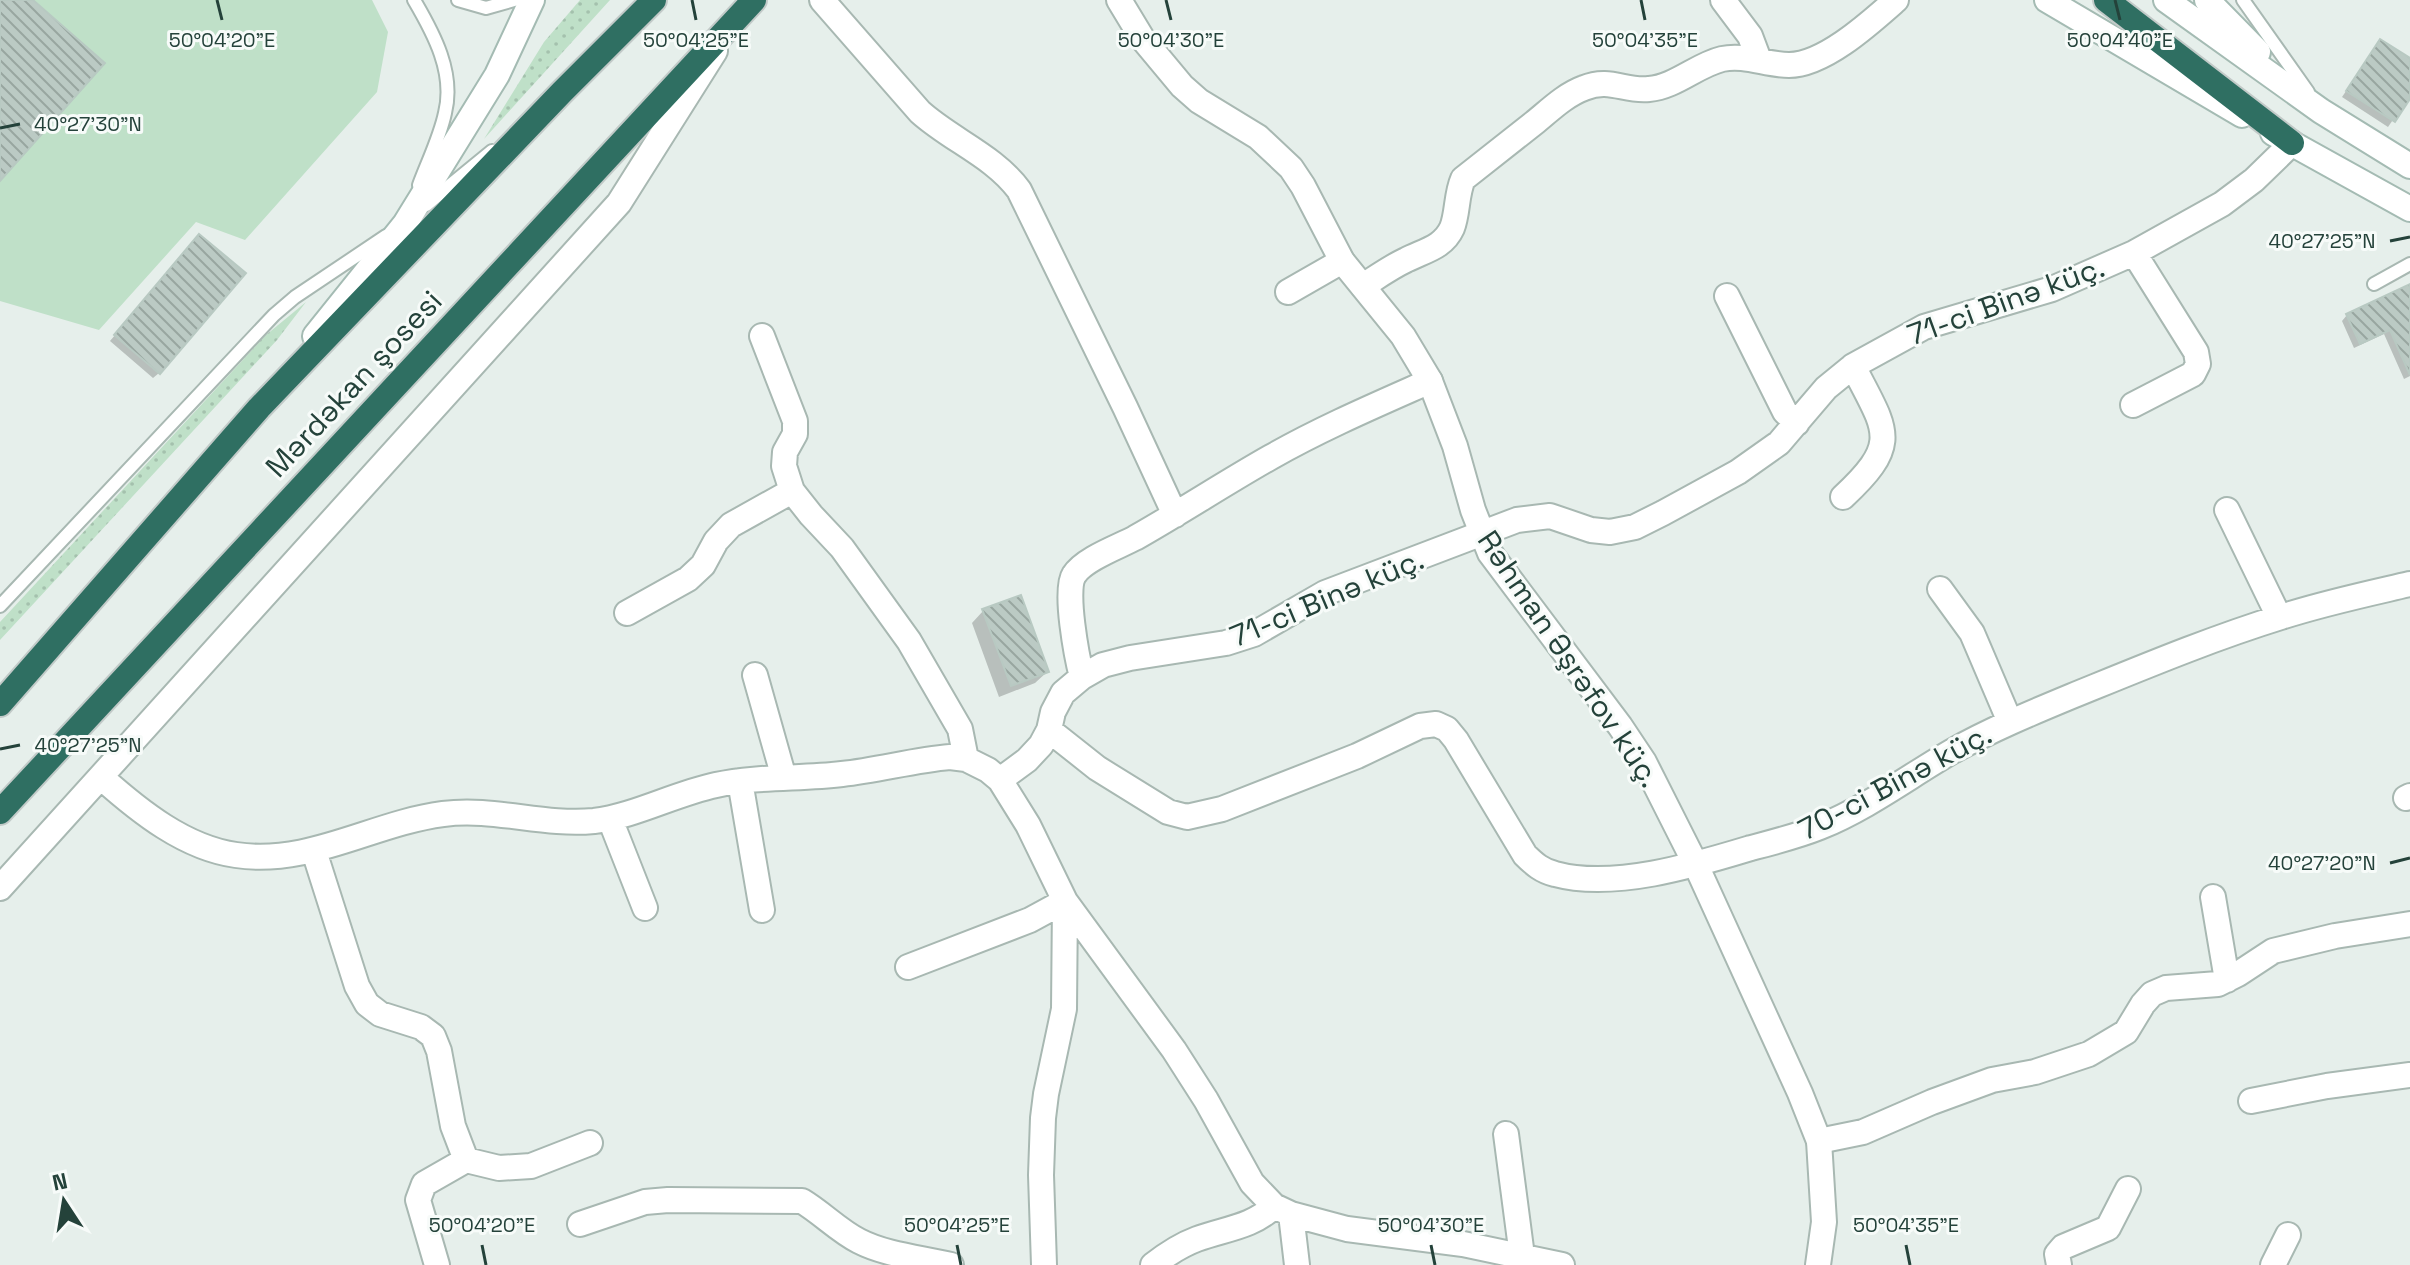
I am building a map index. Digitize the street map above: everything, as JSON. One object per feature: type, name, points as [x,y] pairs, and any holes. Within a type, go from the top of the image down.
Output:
[{"type":"highway","name":"Mərdəkan şosesi","points":[[0,704],[259,408],[654,0]]},
{"type":"highway","name":"Mərdəkan şosesi","points":[[0,812],[754,0]]},
{"type":"highway","points":[[2106,0],[2292,143]]},
{"type":"street","points":[[259,408],[405,224],[489,88],[532,0]]},
{"type":"street","points":[[822,0],[920,112],[1008,175],[1019,190],[1175,515]]},
{"type":"street","name":"Rəhman Əşrəfov küç.","points":[[1119,0],[1142,38],[1182,86],[1199,101],[1258,137],[1291,168],[1342,261],[1403,336],[1430,381],[1490,553],[1644,762],[1696,865],[1819,1141],[1824,1222],[1818,1265]]},
{"type":"street","points":[[1723,0],[1750,36],[1759,60]]},
{"type":"street","points":[[1363,286],[1382,273],[1436,247],[1445,239],[1453,227],[1463,179],[1568,96],[1600,83],[1646,90],[1658,88],[1727,58],[1801,64],[1820,58],[1896,0]]},
{"type":"street","points":[[2166,0],[2321,111],[2410,166]]},
{"type":"street","points":[[2207,0],[2321,111]]},
{"type":"street","points":[[2047,1],[2410,209]]},
{"type":"street","points":[[0,888],[619,203],[733,22]]},
{"type":"street","name":"71-ci Binə küç.","points":[[1000,780],[1041,745],[1063,693],[1103,665],[1226,643],[1254,634],[1325,593],[1517,520],[1550,516],[1591,530],[1610,532],[1635,527],[1738,472],[1779,443],[1826,388],[1853,366],[1924,327],[2052,289],[2134,253],[2231,198],[2292,143]]},
{"type":"street","points":[[2133,405],[2193,374],[2198,364],[2196,352],[2134,253]]},
{"type":"street","points":[[1288,292],[1342,261]]},
{"type":"street","points":[[1727,296],[1785,412],[1797,423]]},
{"type":"street","points":[[762,336],[795,421],[795,434],[785,452],[784,466],[792,491],[842,548],[909,641],[960,729],[966,759]]},
{"type":"street","points":[[1843,497],[1868,474],[1880,457],[1883,440],[1881,421],[1853,366]]},
{"type":"street","points":[[1082,677],[1077,660],[1070,591],[1072,577],[1082,566],[1329,426],[1430,381]]},
{"type":"street","points":[[627,613],[688,579],[703,565],[716,541],[731,525],[792,491]]},
{"type":"street","points":[[2227,510],[2279,617]]},
{"type":"street","name":"70-ci Binə küç.","points":[[1049,730],[1097,768],[1168,812],[1187,817],[1222,809],[1357,756],[1420,726],[1436,724],[1447,729],[1456,740],[1525,855],[1536,866],[1555,874],[1601,878],[1640,875],[1696,865],[1821,827],[2010,722],[2189,649],[2279,617],[2410,584]]},
{"type":"street","points":[[1940,589],[1972,633],[2010,722]]},
{"type":"street","points":[[755,675],[784,778]]},
{"type":"street","points":[[102,778],[140,811],[174,832],[233,855],[256,858],[314,851],[417,818],[445,813],[557,822],[610,819],[681,795],[740,781],[840,775],[932,759],[966,759],[988,770],[1012,797],[1065,901],[1174,1050],[1252,1183],[1283,1210],[1347,1229],[1463,1244],[1562,1265]]},
{"type":"street","points":[[740,781],[762,910]]},
{"type":"street","points":[[610,819],[645,908]]},
{"type":"street","points":[[314,851],[357,986],[367,1004],[380,1014],[421,1027],[433,1036],[439,1051],[453,1126],[466,1160]]},
{"type":"street","points":[[2213,897],[2227,980]]},
{"type":"street","points":[[908,967],[1030,920],[1065,901]]},
{"type":"street","points":[[1044,1265],[1043,1118],[1064,1009],[1065,901]]},
{"type":"street","points":[[1819,1141],[1863,1132],[1943,1097],[1992,1080],[2072,1062],[2126,1032],[2152,994],[2166,988],[2202,987],[2227,980],[2273,951],[2335,936],[2410,924]]},
{"type":"street","points":[[2251,1101],[2327,1086],[2410,1075]]},
{"type":"street","points":[[1506,1134],[1522,1256]]},
{"type":"street","points":[[437,1265],[418,1200],[424,1184],[466,1160],[499,1168],[531,1166],[590,1143]]},
{"type":"street","points":[[2059,1265],[2057,1254],[2063,1247],[2108,1228],[2128,1189]]},
{"type":"street","points":[[580,1224],[645,1202],[802,1201],[857,1240],[873,1247],[951,1265]]},
{"type":"street","points":[[1153,1265],[1169,1252],[1196,1239],[1283,1210]]},
{"type":"street","points":[[1283,1210],[1297,1265]]},
{"type":"street","points":[[2273,1265],[2288,1235]]},
{"type":"lane","points":[[405,224],[445,113],[448,88],[444,60],[414,0]]},
{"type":"lane","points":[[458,0],[486,8],[514,0]]},
{"type":"lane","points":[[2243,0],[2321,111]]},
{"type":"lane","points":[[0,606],[274,315],[295,297],[405,224],[562,92]]},
{"type":"lane","points":[[2374,284],[2410,264]]},
{"type":"green space","points":[[0,0],[372,0],[388,32],[377,92],[245,240],[196,222],[99,330],[0,301]]},
{"type":"green space","points":[[580,0],[610,0],[484,139],[544,42]]},
{"type":"green space","points":[[306,302],[277,340],[0,640],[0,622],[266,335]]},
{"type":"building","points":[[0,0],[33,0],[105,63],[0,181]]},
{"type":"building","points":[[2380,39],[2410,58],[2410,99],[2395,122],[2346,91]]},
{"type":"building","points":[[199,234],[246,273],[160,374],[114,335]]},
{"type":"building","points":[[2410,284],[2410,375],[2390,330],[2360,344],[2346,314]]},
{"type":"building","points":[[1021,595],[1049,672],[1011,686],[982,609]]}]
